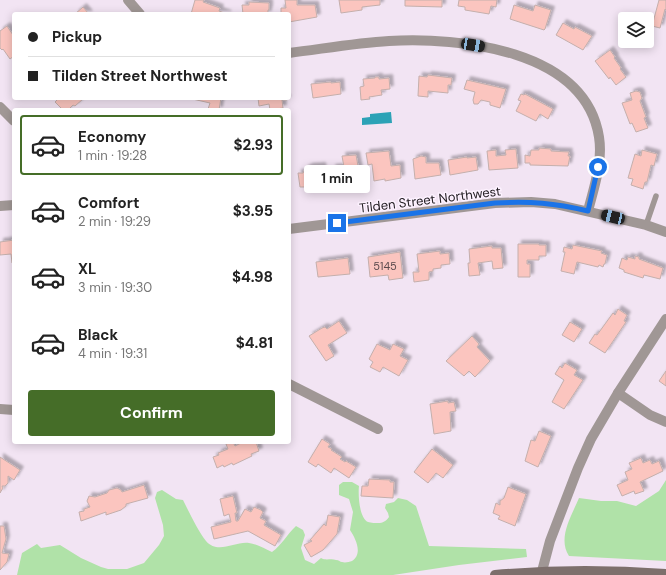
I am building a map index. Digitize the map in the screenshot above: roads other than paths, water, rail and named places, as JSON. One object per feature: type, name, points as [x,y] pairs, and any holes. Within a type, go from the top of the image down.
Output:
[{"type":"main road","points":[[495,575],[604,571],[666,574]]},
{"type":"street","points":[[128,0],[138,12]]},
{"type":"street","points":[[291,53],[389,41],[440,42],[473,45],[500,51],[527,60],[555,72],[570,83],[582,96],[591,111],[597,129],[600,148],[599,161],[588,211]]},
{"type":"street","points":[[0,107],[12,119]]},
{"type":"street","name":"Tilden Street Northwest","points":[[291,229],[495,203],[539,202],[563,205],[646,225],[666,232]]},
{"type":"street","points":[[0,206],[12,205]]},
{"type":"street","points":[[541,573],[550,541],[578,468],[591,439],[618,393],[666,319]]},
{"type":"street","points":[[291,385],[378,429]]},
{"type":"street","points":[[618,393],[650,415],[666,422]]},
{"type":"street","points":[[0,409],[12,410]]},
{"type":"lane","points":[[646,225],[656,196]]},
{"type":"water","points":[[391,112],[392,123],[362,125],[362,118],[370,117],[370,114]]}]
